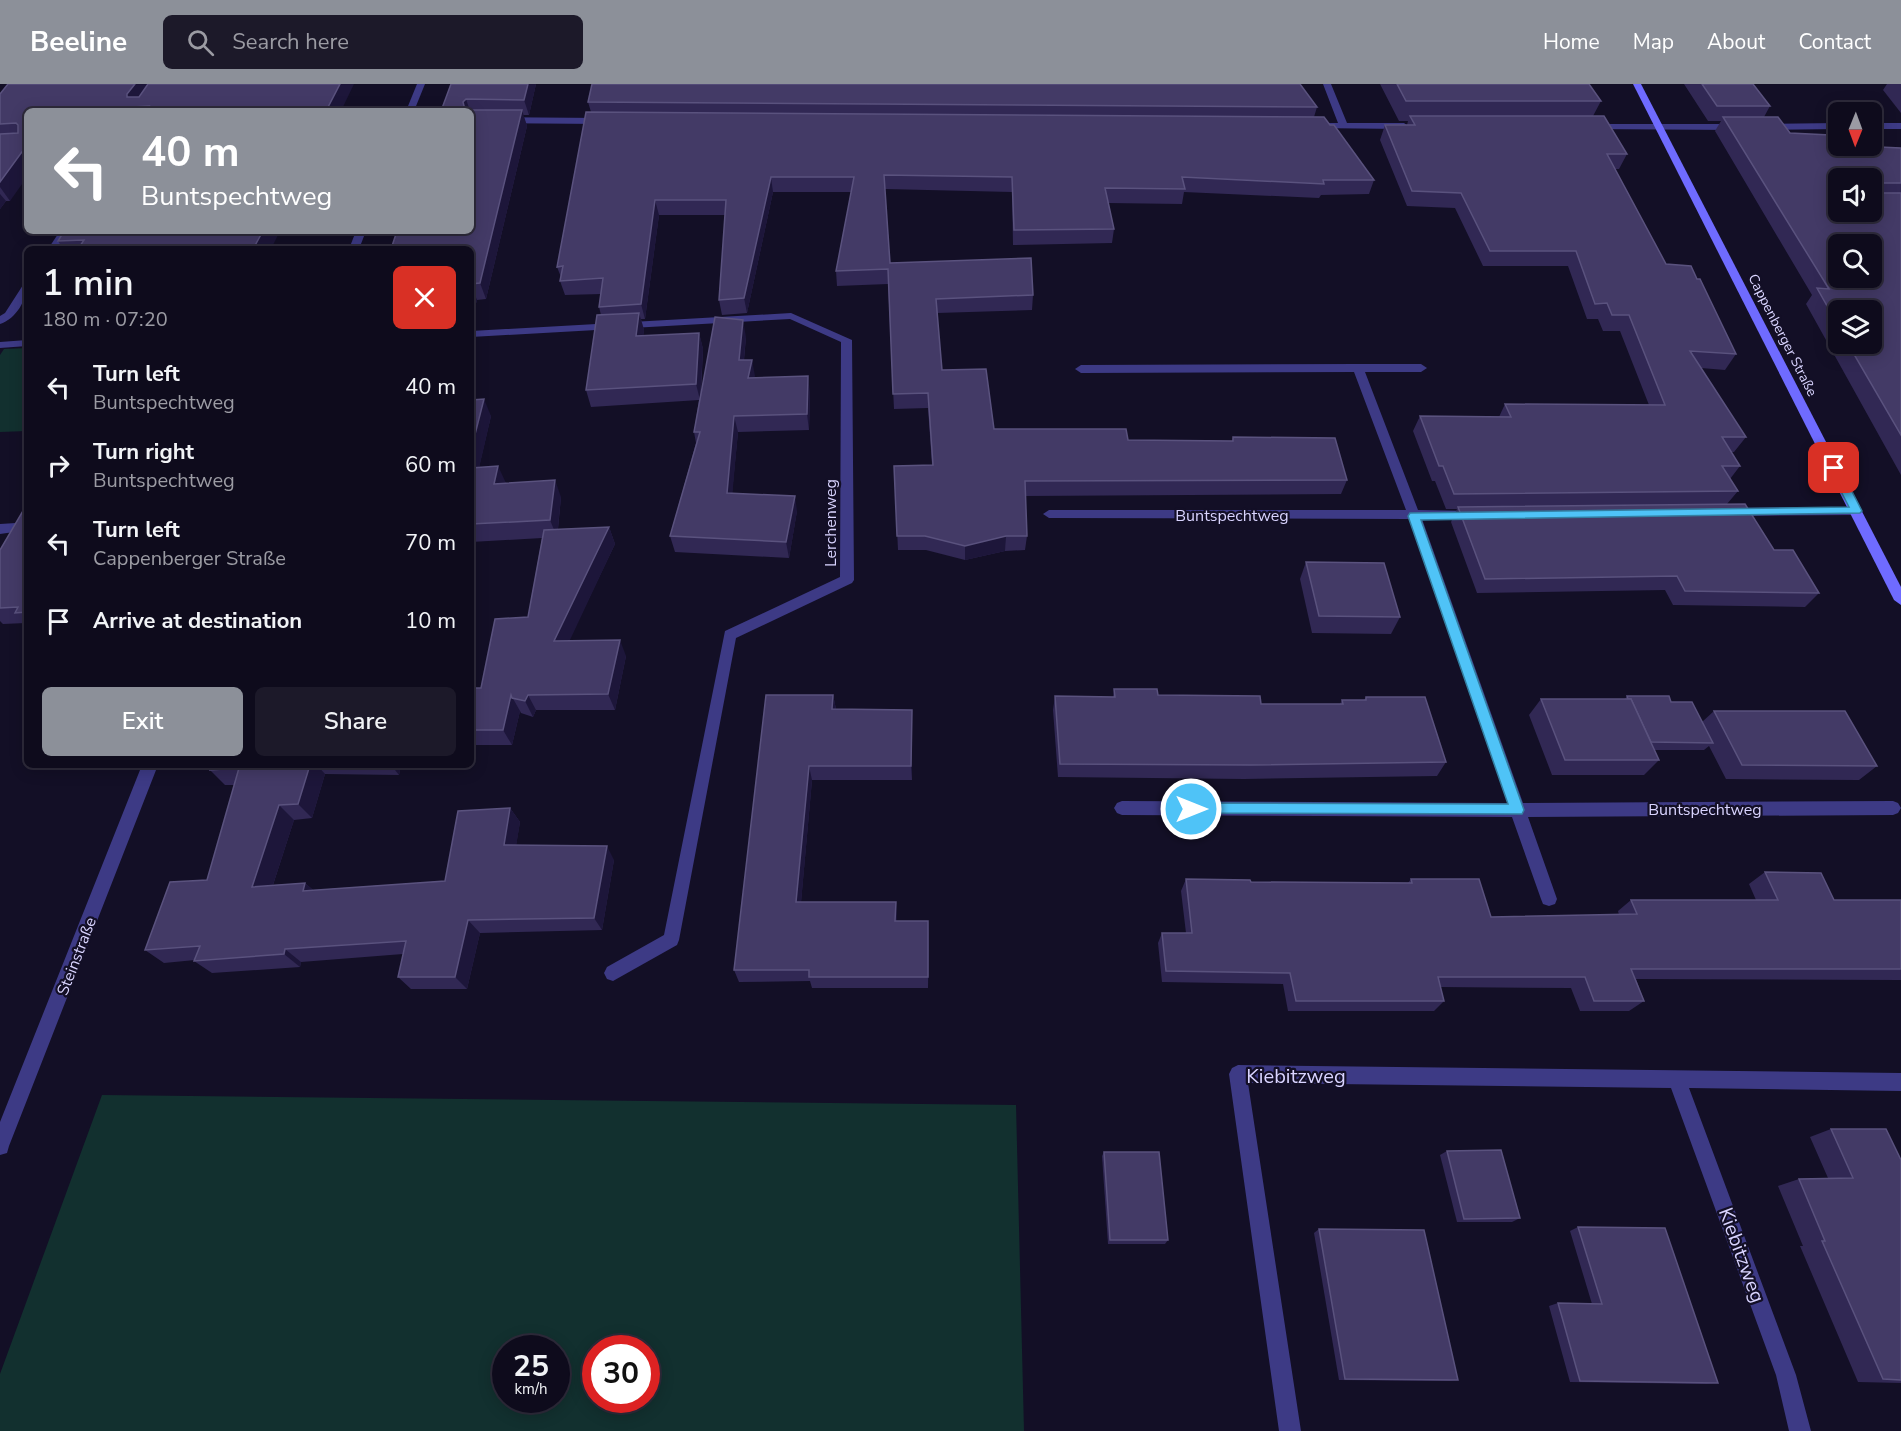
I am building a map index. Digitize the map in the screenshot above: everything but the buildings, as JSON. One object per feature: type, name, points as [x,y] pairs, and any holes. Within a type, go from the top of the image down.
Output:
[{"type":"main road","name":"Cappenberger Straße","points":[[1636,84],[1901,600]]},
{"type":"street","points":[[411,108],[421,84]]},
{"type":"street","points":[[1327,84],[1344,126]]},
{"type":"street","points":[[474,120],[612,121]]},
{"type":"street","points":[[1308,126],[1410,126]]},
{"type":"street","points":[[1574,127],[1828,126]]},
{"type":"street","points":[[1882,127],[1899,128]]},
{"type":"street","points":[[0,321],[9,315],[24,292]]},
{"type":"street","name":"Lerchenweg","points":[[474,334],[791,316],[847,340],[847,580],[730,634],[671,940],[613,974]]},
{"type":"street","points":[[0,345],[24,343]]},
{"type":"street","points":[[1358,368],[1414,516],[1549,899]]},
{"type":"street","points":[[1081,369],[1421,368]]},
{"type":"street","points":[[1714,512],[1856,511]]},
{"type":"street","name":"Buntspechtweg","points":[[1049,514],[1486,515]]},
{"type":"street","points":[[0,529],[16,528]]},
{"type":"street","name":"Steinstraße","points":[[0,1146],[149,768]]},
{"type":"street","name":"Buntspechtweg","points":[[1122,808],[1517,810],[1893,808]]},
{"type":"street","name":"Kiebitzweg","points":[[1290,1431],[1238,1074],[1901,1082]]},
{"type":"street","name":"Kiebitzweg","points":[[1677,1080],[1786,1375],[1800,1431]]},
{"type":"green space","points":[[24,348],[24,431],[0,432],[0,355],[4,349]]},
{"type":"green space","points":[[102,1095],[1016,1105],[1024,1431],[0,1431],[0,1374]]},
{"type":"route","points":[[1191,809],[1517,810],[1414,516],[1856,511],[1834,468]]}]
